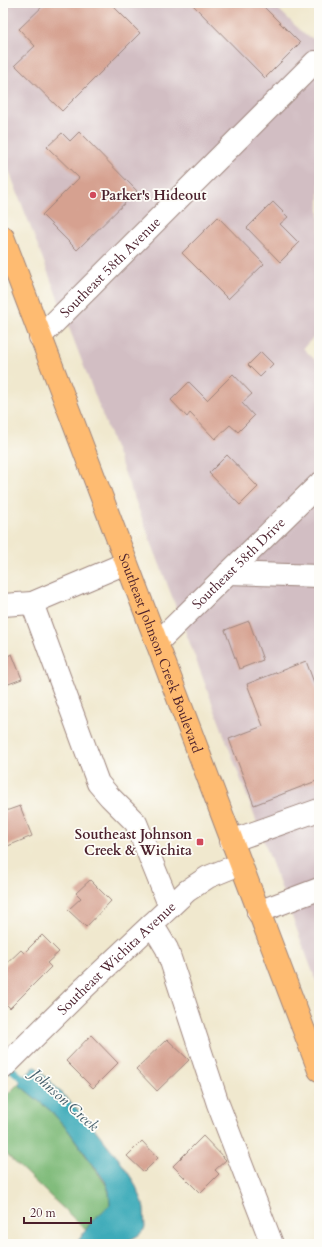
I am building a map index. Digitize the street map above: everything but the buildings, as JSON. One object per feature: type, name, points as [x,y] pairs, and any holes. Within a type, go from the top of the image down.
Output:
[{"type":"main road","name":"Southeast Johnson Creek Boulevard","points":[[3,237],[319,1070]]},
{"type":"street","name":"Southeast 58th Avenue","points":[[40,337],[316,62]]},
{"type":"street","name":"Southeast 58th Drive","points":[[157,643],[319,484]]},
{"type":"street","points":[[3,605],[32,603],[126,563]]},
{"type":"street","points":[[228,573],[319,576]]},
{"type":"street","points":[[32,603],[98,783],[110,798],[136,823],[170,907]]},
{"type":"street","points":[[231,840],[319,810]]},
{"type":"street","name":"Southeast Wichita Avenue","points":[[10,1061],[170,907],[202,880],[240,864]]},
{"type":"street","points":[[258,912],[319,889]]},
{"type":"street","points":[[152,924],[167,949],[218,1104],[272,1244]]},
{"type":"shaded area","points":[[3,3],[272,3],[303,33],[319,42],[319,332],[303,348],[319,364],[319,989],[189,641],[3,155]]},
{"type":"green space","points":[[18,1084],[51,1111],[68,1130],[107,1186],[111,1200],[110,1205],[92,1221],[86,1230],[3,1151],[3,1099]]},
{"type":"water","points":[[35,1066],[86,1118],[118,1158],[134,1182],[142,1200],[145,1228],[140,1234],[132,1239],[104,1244],[76,1244],[92,1221],[110,1205],[109,1191],[105,1181],[68,1130],[51,1111],[18,1084]]},
{"type":"waterway","name":"Johnson Creek","points":[[8,1066],[29,1084]]},
{"type":"place","name":"Parker's Hideout","points":[[93,195]]},
{"type":"place","name":"Southeast Johnson Creek & Wichita","points":[[200,842]]}]
